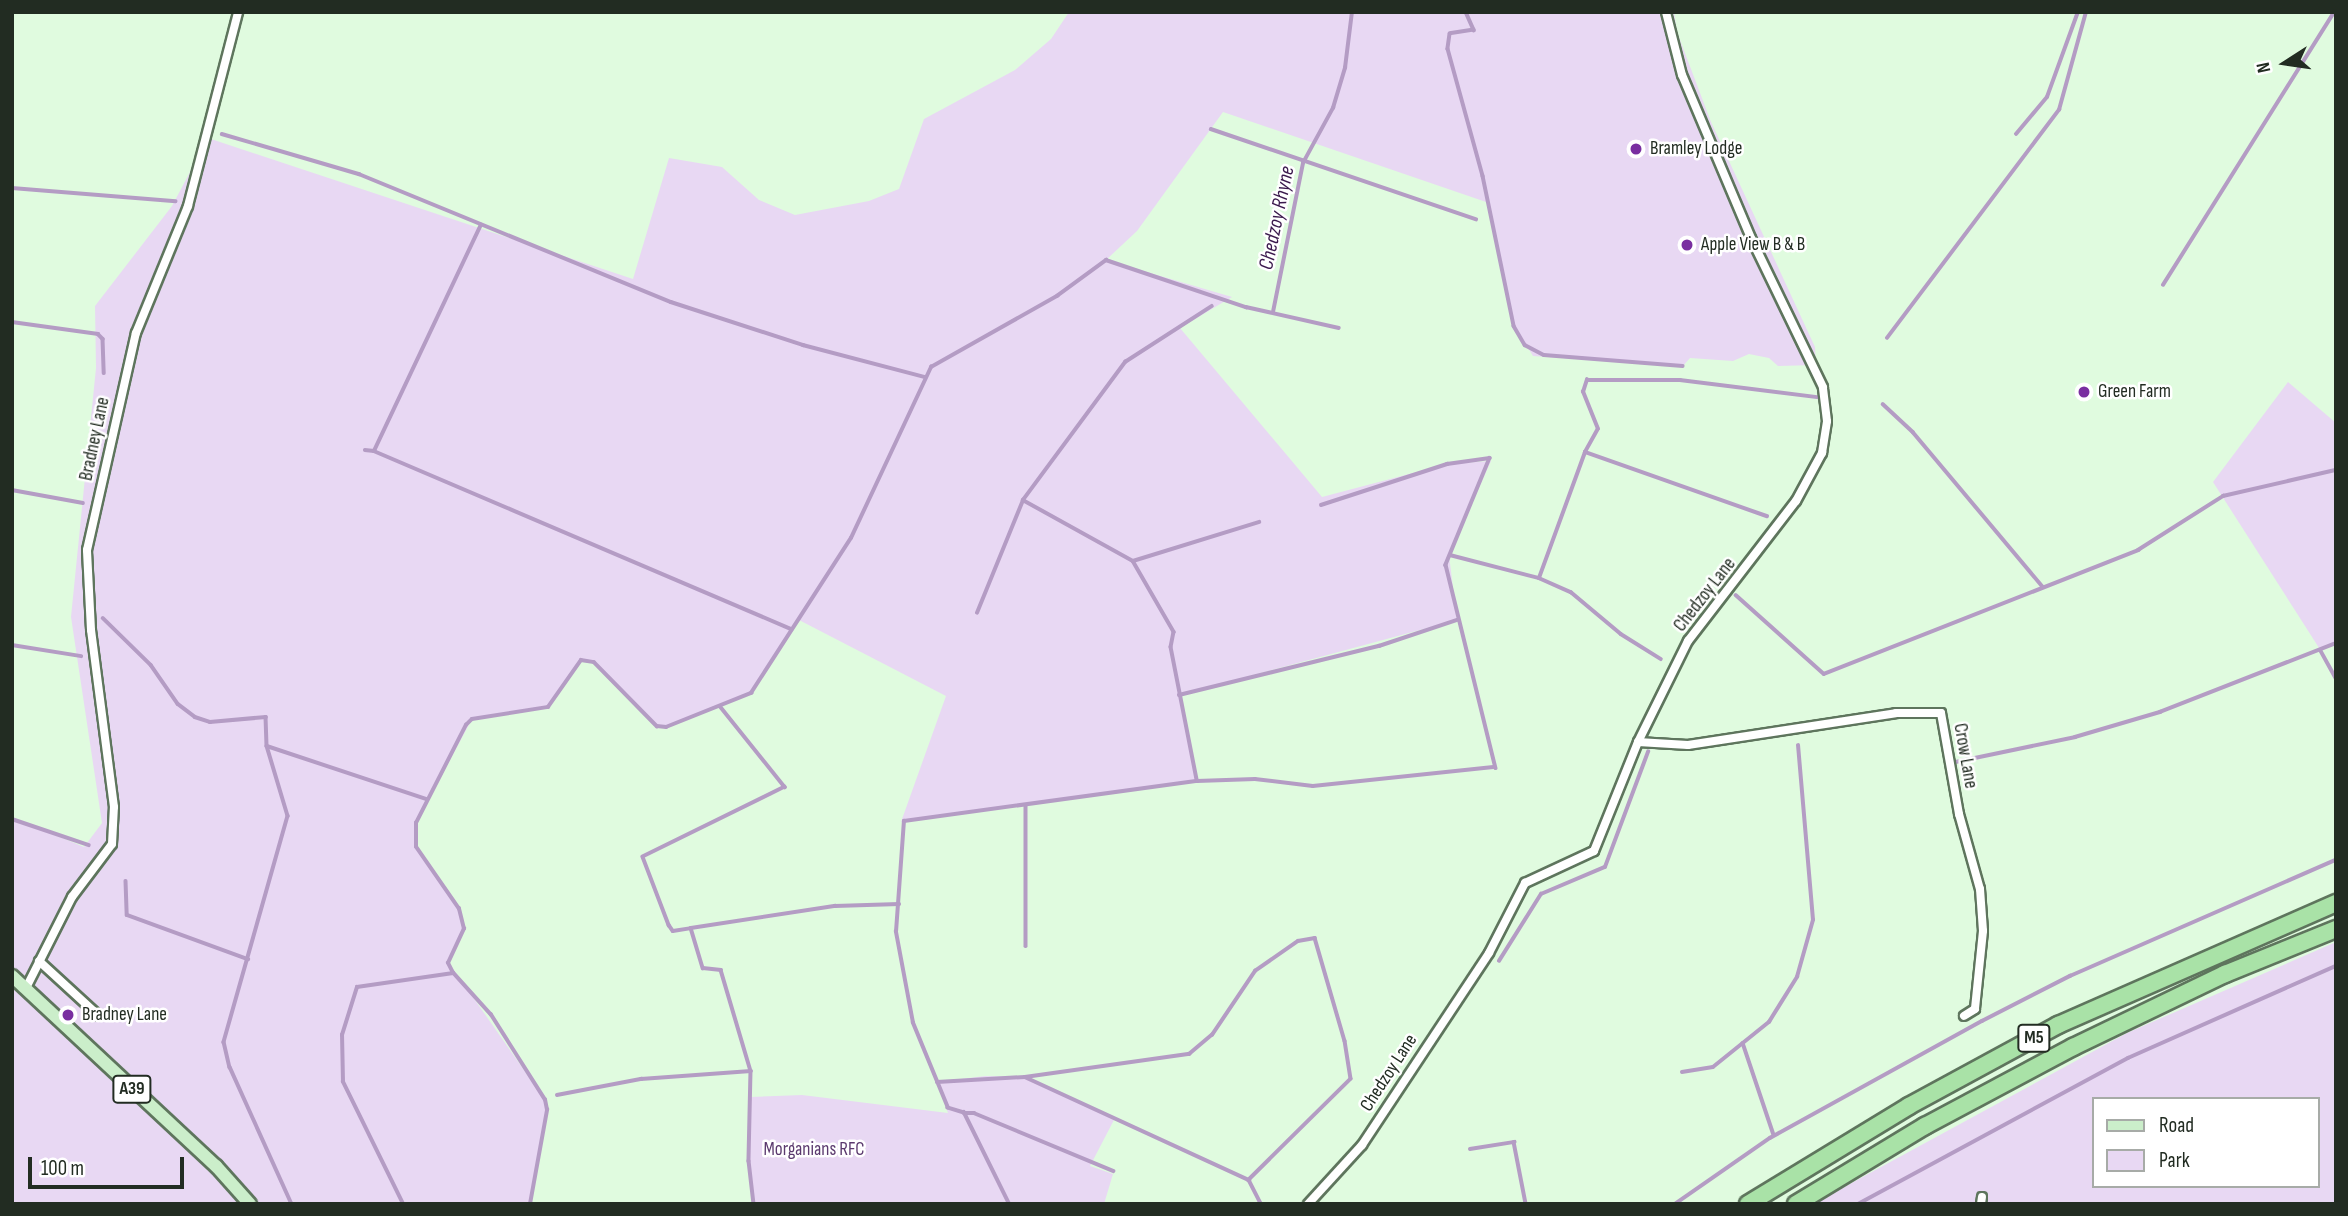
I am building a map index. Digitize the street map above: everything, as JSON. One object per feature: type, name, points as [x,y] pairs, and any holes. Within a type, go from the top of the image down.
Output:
[{"type":"highway","name":"M5","points":[[1748,1204],[1909,1106],[2058,1025],[2336,903]]},
{"type":"highway","name":"M5","points":[[1796,1204],[1925,1126],[2073,1046],[2225,974],[2336,929]]},
{"type":"main road","name":"A39","points":[[12,976],[216,1166],[250,1204]]},
{"type":"street","name":"Bradney Lane","points":[[26,988],[72,897],[112,844],[114,807],[90,630],[87,550],[136,333],[188,206],[238,12]]},
{"type":"street","name":"Chedzoy Lane","points":[[1308,1204],[1362,1144],[1489,953],[1525,883],[1594,851],[1638,742],[1688,641],[1796,501],[1822,453],[1827,421],[1823,387],[1746,225],[1682,75],[1666,12]]},
{"type":"street","name":"Crow Lane","points":[[1638,742],[1688,745],[1896,713],[1941,713],[1959,814],[1980,889],[1983,921],[1975,1009],[1964,1016]]},
{"type":"street","points":[[39,961],[99,1016]]},
{"type":"green space","points":[[1069,12],[1674,12],[1677,32],[1711,122],[1815,347],[1816,365],[1778,366],[1769,358],[1749,354],[1733,361],[1690,358],[1683,366],[1533,356],[1514,326],[1489,203],[1223,112],[1137,231],[1106,260],[1232,297],[1180,328],[1322,497],[1447,464],[1491,461],[1449,555],[1457,620],[1179,695],[1197,781],[901,822],[946,696],[799,620],[751,693],[666,727],[657,726],[594,662],[581,660],[548,707],[472,719],[416,823],[416,847],[459,909],[464,929],[449,963],[545,1100],[547,1110],[529,1204],[12,1204],[12,817],[84,847],[102,823],[71,617],[96,368],[95,306],[172,206],[208,138],[633,279],[669,158],[722,167],[759,200],[795,215],[869,201],[899,189],[924,119],[1015,70],[1051,39]]},
{"type":"green space","points":[[2288,382],[2336,423],[2336,643],[2321,651],[2213,482]]},
{"type":"green space","points":[[2336,942],[2336,1204],[1813,1204],[2127,1033]]},
{"type":"green space","name":"Morganians RFC","points":[[985,1076],[1025,1077],[1115,1118],[1090,1166],[1113,1174],[1104,1204],[754,1204],[749,1161],[751,1097],[802,1095],[948,1113],[937,1082]]},
{"type":"waterway","name":"Chedzoy Rhyne","points":[[1273,312],[1303,163],[1333,108],[1345,68],[1352,12]]},
{"type":"waterway","points":[[1466,12],[1474,30],[1450,34],[1448,49],[1483,176],[1514,326],[1525,345],[1544,355],[1683,366]]},
{"type":"waterway","points":[[2016,134],[2047,97],[2078,12]]},
{"type":"waterway","points":[[1887,338],[2059,110],[2086,12]]},
{"type":"waterway","points":[[2163,285],[2334,12]]},
{"type":"waterway","points":[[1211,129],[1476,219]]},
{"type":"waterway","points":[[222,134],[359,174],[671,302],[803,345],[925,377]]},
{"type":"waterway","points":[[12,188],[175,201]]},
{"type":"waterway","points":[[365,450],[374,451],[481,225]]},
{"type":"waterway","points":[[530,1204],[547,1110],[545,1100],[491,1015],[453,973],[448,963],[464,929],[459,909],[416,847],[416,823],[466,725],[472,719],[548,707],[581,660],[594,662],[657,726],[666,727],[751,693],[851,538],[931,367],[1057,296],[1106,260],[1246,307],[1339,328]]},
{"type":"waterway","points":[[977,613],[1023,500],[1125,362],[1212,306]]},
{"type":"waterway","points":[[12,322],[98,334],[103,339],[104,373]]},
{"type":"waterway","points":[[1539,578],[1585,452],[1598,429],[1583,392],[1587,380],[1680,380],[1817,397]]},
{"type":"waterway","points":[[1883,404],[1913,432],[2043,587]]},
{"type":"waterway","points":[[374,451],[792,629]]},
{"type":"waterway","points":[[1585,452],[1767,516]]},
{"type":"waterway","points":[[1321,505],[1447,464],[1490,458],[1446,565],[1496,768]]},
{"type":"waterway","points":[[1736,595],[1824,674],[2138,550],[2223,496],[2336,470]]},
{"type":"waterway","points":[[12,490],[83,503]]},
{"type":"waterway","points":[[1023,500],[1133,561],[1174,632],[1171,647],[1197,780]]},
{"type":"waterway","points":[[1133,561],[1259,522]]},
{"type":"waterway","points":[[1450,555],[1539,578],[1571,592],[1621,634],[1661,659]]},
{"type":"waterway","points":[[103,618],[151,665],[178,704],[195,717],[210,722],[266,717],[267,746],[288,816],[224,1042],[230,1067],[292,1204]]},
{"type":"waterway","points":[[1179,695],[1379,646],[1457,620]]},
{"type":"waterway","points":[[1951,763],[2075,737],[2160,712],[2336,643]]},
{"type":"waterway","points":[[12,645],[81,656]]},
{"type":"waterway","points":[[2321,651],[2336,678]]},
{"type":"waterway","points":[[720,706],[785,787],[643,857],[673,931],[691,928],[703,968],[721,970],[751,1071],[749,1161],[754,1204]]},
{"type":"waterway","points":[[267,746],[426,799]]},
{"type":"waterway","points":[[1682,1072],[1713,1067],[1769,1022],[1797,977],[1813,920],[1798,746]]},
{"type":"waterway","points":[[1499,961],[1541,894],[1605,867],[1648,752]]},
{"type":"waterway","points":[[1009,1204],[964,1113],[948,1108],[913,1023],[896,932],[904,821],[1197,781],[1255,779],[1313,786],[1493,767]]},
{"type":"waterway","points":[[1026,806],[1026,946]]},
{"type":"waterway","points":[[12,819],[89,845]]},
{"type":"waterway","points":[[1675,1204],[1770,1138],[1982,1021],[2070,976],[2336,860]]},
{"type":"waterway","points":[[126,881],[127,915],[248,959]]},
{"type":"waterway","points":[[691,928],[835,906],[899,904]]},
{"type":"waterway","points":[[1025,1077],[1189,1054],[1212,1035],[1255,971],[1298,941],[1315,938],[1345,1041],[1351,1079],[1249,1180]]},
{"type":"waterway","points":[[1858,1204],[2128,1058],[2336,966]]},
{"type":"waterway","points":[[403,1204],[343,1082],[342,1035],[357,987],[453,973]]},
{"type":"waterway","points":[[1743,1043],[1774,1135]]},
{"type":"waterway","points":[[557,1095],[641,1079],[751,1071]]},
{"type":"waterway","points":[[937,1082],[1025,1077],[1249,1180],[1261,1204]]},
{"type":"waterway","points":[[964,1113],[974,1113],[1113,1171]]},
{"type":"waterway","points":[[1470,1149],[1514,1142],[1526,1204]]},
{"type":"place","name":"Bramley Lodge","points":[[1636,149]]},
{"type":"place","name":"Apple View B & B","points":[[1687,245]]},
{"type":"place","name":"Green Farm","points":[[2084,392]]},
{"type":"place","name":"Bradney Lane","points":[[68,1015]]}]
